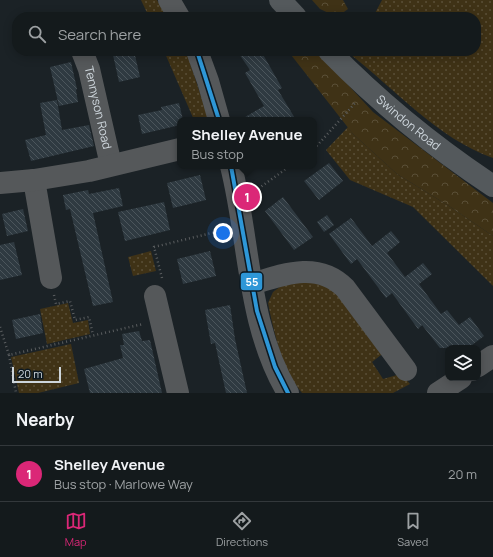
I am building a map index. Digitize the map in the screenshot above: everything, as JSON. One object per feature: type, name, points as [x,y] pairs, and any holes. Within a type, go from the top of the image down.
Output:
[{"type":"main road","points":[[280,0],[291,12]]},
{"type":"main road","name":"Swindon Road","points":[[334,56],[367,89],[425,137],[493,186]]},
{"type":"street","points":[[168,0],[176,12]]},
{"type":"street","name":"Tennyson Road","points":[[84,56],[89,69],[111,165]]},
{"type":"street","points":[[199,56],[218,117]]},
{"type":"street","name":"Tennyson Road","points":[[0,183],[34,180],[111,165],[177,150]]},
{"type":"street","points":[[232,169],[252,284],[264,337],[281,381],[288,393]]},
{"type":"street","points":[[34,180],[51,278]]},
{"type":"street","points":[[252,284],[294,271],[316,272],[335,279],[345,288],[396,366]]},
{"type":"street","points":[[158,287],[161,320],[178,393]]},
{"type":"street","points":[[481,364],[493,356]]},
{"type":"street","points":[[438,393],[456,381]]},
{"type":"path","points":[[317,146],[367,89]]},
{"type":"path","points":[[238,203],[286,169]]},
{"type":"path","points":[[158,287],[154,247],[242,226]]},
{"type":"path","points":[[51,278],[56,304],[70,301],[75,320],[89,317],[93,335]]},
{"type":"path","points":[[8,356],[161,320]]},
{"type":"path","points":[[0,327],[16,393]]},
{"type":"green space","points":[[141,0],[157,0],[164,12],[147,12]]},
{"type":"green space","points":[[312,0],[343,0],[348,9],[344,12],[326,12],[320,9]]},
{"type":"green space","points":[[382,0],[493,0],[493,158],[473,149],[435,126],[352,56],[481,56],[481,12],[376,12]]},
{"type":"green space","points":[[166,56],[188,56],[208,117],[193,117]]},
{"type":"green space","points":[[292,56],[322,56],[373,112],[493,203],[493,236],[449,206],[397,174],[353,134]]},
{"type":"green space","points":[[348,127],[353,134],[397,174],[449,206],[493,236],[493,286],[413,207],[350,180],[326,150]]},
{"type":"green space","points":[[151,251],[156,271],[133,276],[128,257]]},
{"type":"green space","points":[[289,280],[324,283],[340,295],[382,351],[381,355],[372,362],[383,379],[397,375],[404,377],[410,384],[393,393],[302,393],[284,362],[276,338],[268,303],[273,292]]},
{"type":"green space","points":[[68,303],[73,323],[88,320],[90,334],[47,344],[40,309]]},
{"type":"green space","points":[[71,344],[79,383],[38,393],[19,393],[11,357]]},
{"type":"building","points":[[113,56],[135,56],[140,77],[119,82]]},
{"type":"building","points":[[240,56],[264,56],[282,88],[278,90],[294,117],[245,117],[264,106],[245,73],[250,70]]},
{"type":"building","points":[[71,62],[77,89],[78,102],[59,106],[50,67]]},
{"type":"building","points":[[57,100],[62,130],[89,125],[94,146],[31,161],[25,140],[46,135],[40,103]]},
{"type":"building","points":[[179,103],[182,117],[177,117],[177,126],[142,134],[138,115],[162,110],[161,107]]},
{"type":"building","points":[[329,163],[343,181],[319,200],[304,181]]},
{"type":"building","points":[[200,175],[206,200],[173,208],[167,183]]},
{"type":"building","points":[[119,188],[123,206],[93,213],[113,302],[93,306],[70,209],[66,210],[63,195],[88,190],[89,194]]},
{"type":"building","points":[[283,197],[313,237],[294,250],[265,211]]},
{"type":"building","points":[[164,202],[170,230],[125,241],[118,212]]},
{"type":"building","points":[[23,209],[28,231],[7,236],[2,214]]},
{"type":"building","points":[[327,215],[334,225],[324,232],[317,222]]},
{"type":"building","points":[[351,218],[372,246],[391,231],[400,242],[387,253],[405,277],[423,263],[432,274],[419,284],[441,314],[447,310],[459,325],[470,317],[484,336],[472,345],[445,345],[445,348],[440,348],[422,325],[418,329],[392,293],[386,298],[357,259],[351,264],[329,234]]},
{"type":"building","points":[[14,242],[22,275],[0,280],[0,245]]},
{"type":"building","points":[[210,251],[216,276],[183,284],[177,259]]},
{"type":"building","points":[[230,305],[235,339],[247,393],[226,393],[215,343],[211,344],[205,310]]},
{"type":"building","points":[[40,314],[43,333],[16,339],[12,320]]},
{"type":"building","points":[[139,331],[142,341],[150,340],[162,393],[90,393],[84,369],[123,358],[120,345],[124,345],[122,334]]},
{"type":"transit line","name":"55","points":[[199,56],[218,117]]},
{"type":"transit line","name":"55","points":[[232,169],[257,311],[275,367],[288,393]]},
{"type":"place","name":"Shelley Avenue","points":[[247,197]]}]
